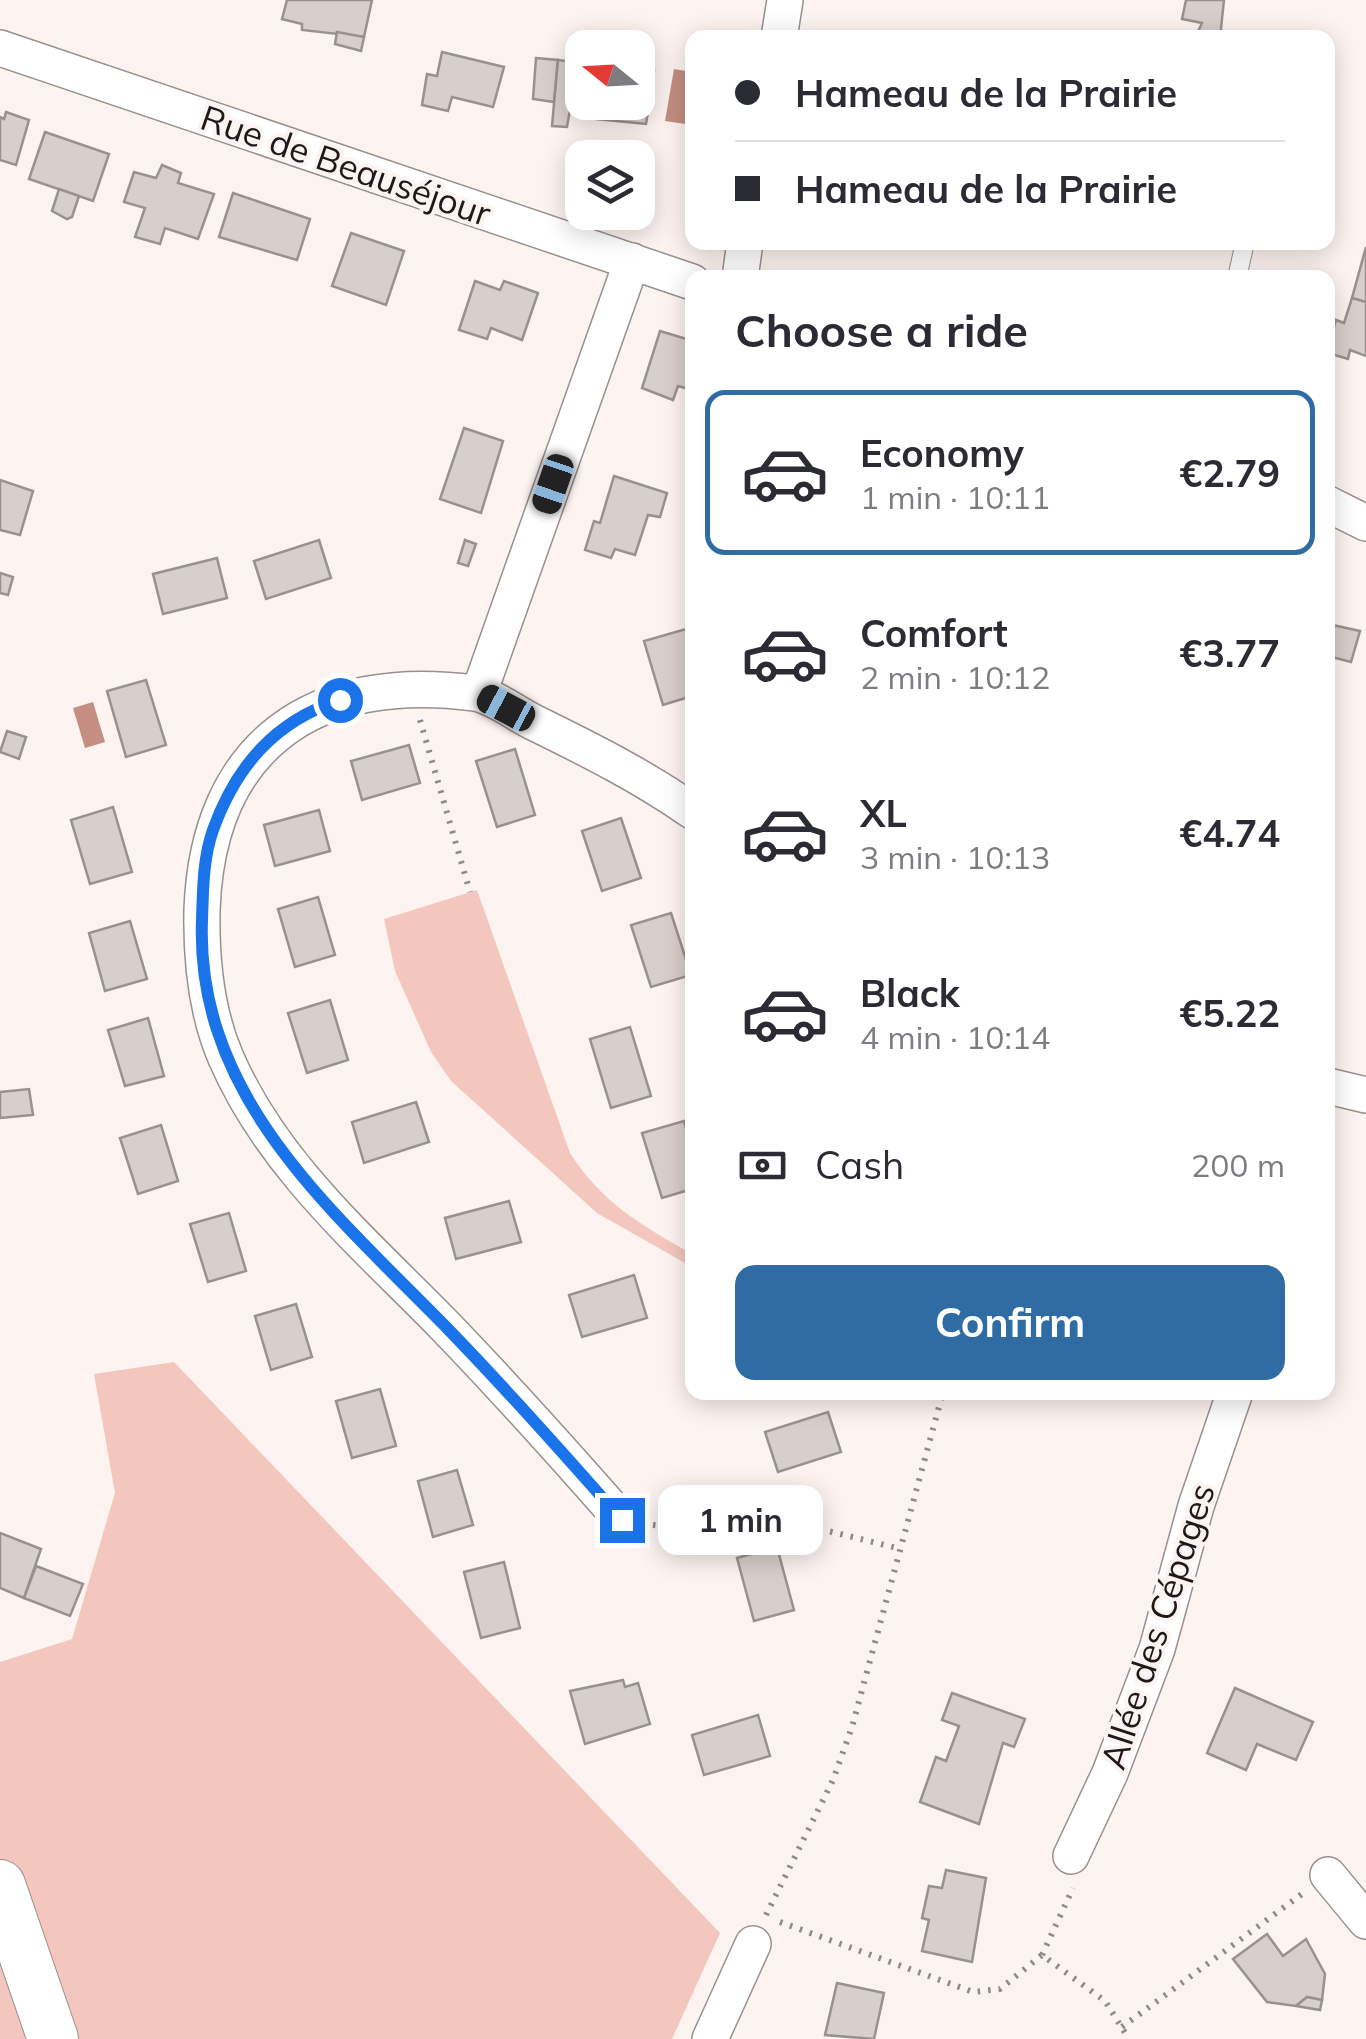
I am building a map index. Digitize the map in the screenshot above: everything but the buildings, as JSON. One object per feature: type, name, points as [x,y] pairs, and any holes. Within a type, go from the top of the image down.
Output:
[{"type":"main road","points":[[0,1885],[53,2039]]},
{"type":"street","points":[[780,30],[786,0]]},
{"type":"street","name":"Rue de Beauséjour","points":[[0,48],[685,280]]},
{"type":"street","points":[[479,693],[632,261]]},
{"type":"street","points":[[1335,507],[1366,522]]},
{"type":"street","points":[[622,1520],[510,1392],[294,1171],[253,1114],[224,1055],[208,1003],[201,939],[208,843],[244,766],[275,733],[307,711],[372,690],[479,693],[641,775],[685,806]]},
{"type":"street","points":[[1335,1088],[1366,1096]]},
{"type":"street","name":"Allée des Cépages","points":[[1071,1856],[1110,1773],[1157,1649],[1196,1506],[1231,1400]]},
{"type":"street","points":[[1328,1875],[1366,1920]]},
{"type":"street","points":[[710,2039],[759,1930]]},
{"type":"path","points":[[411,690],[470,892]]},
{"type":"path","points":[[941,1400],[833,1780],[759,1930],[973,1992],[1000,1990],[1042,1955],[1075,1883],[1071,1856]]},
{"type":"path","points":[[622,1520],[698,1531],[767,1524],[812,1527],[901,1548]]},
{"type":"path","points":[[1122,2027],[1328,1875]]},
{"type":"path","points":[[1042,1955],[1105,2001],[1129,2039]]},
{"type":"shaded area","points":[[674,69],[685,71],[685,124],[665,121]]},
{"type":"shaded area","points":[[93,702],[105,742],[85,748],[73,708]]},
{"type":"shaded area","points":[[477,890],[570,1153],[609,1199],[685,1250],[685,1263],[597,1213],[451,1081],[431,1052],[395,971],[384,919]]},
{"type":"shaded area","points":[[174,1362],[720,1933],[672,2039],[0,2039],[0,1662],[72,1639],[115,1493],[94,1374]]},
{"type":"route","points":[[340,700],[307,711],[275,733],[244,766],[223,802],[208,843],[201,939],[208,1003],[224,1055],[253,1114],[294,1171],[510,1392],[622,1520]]}]
